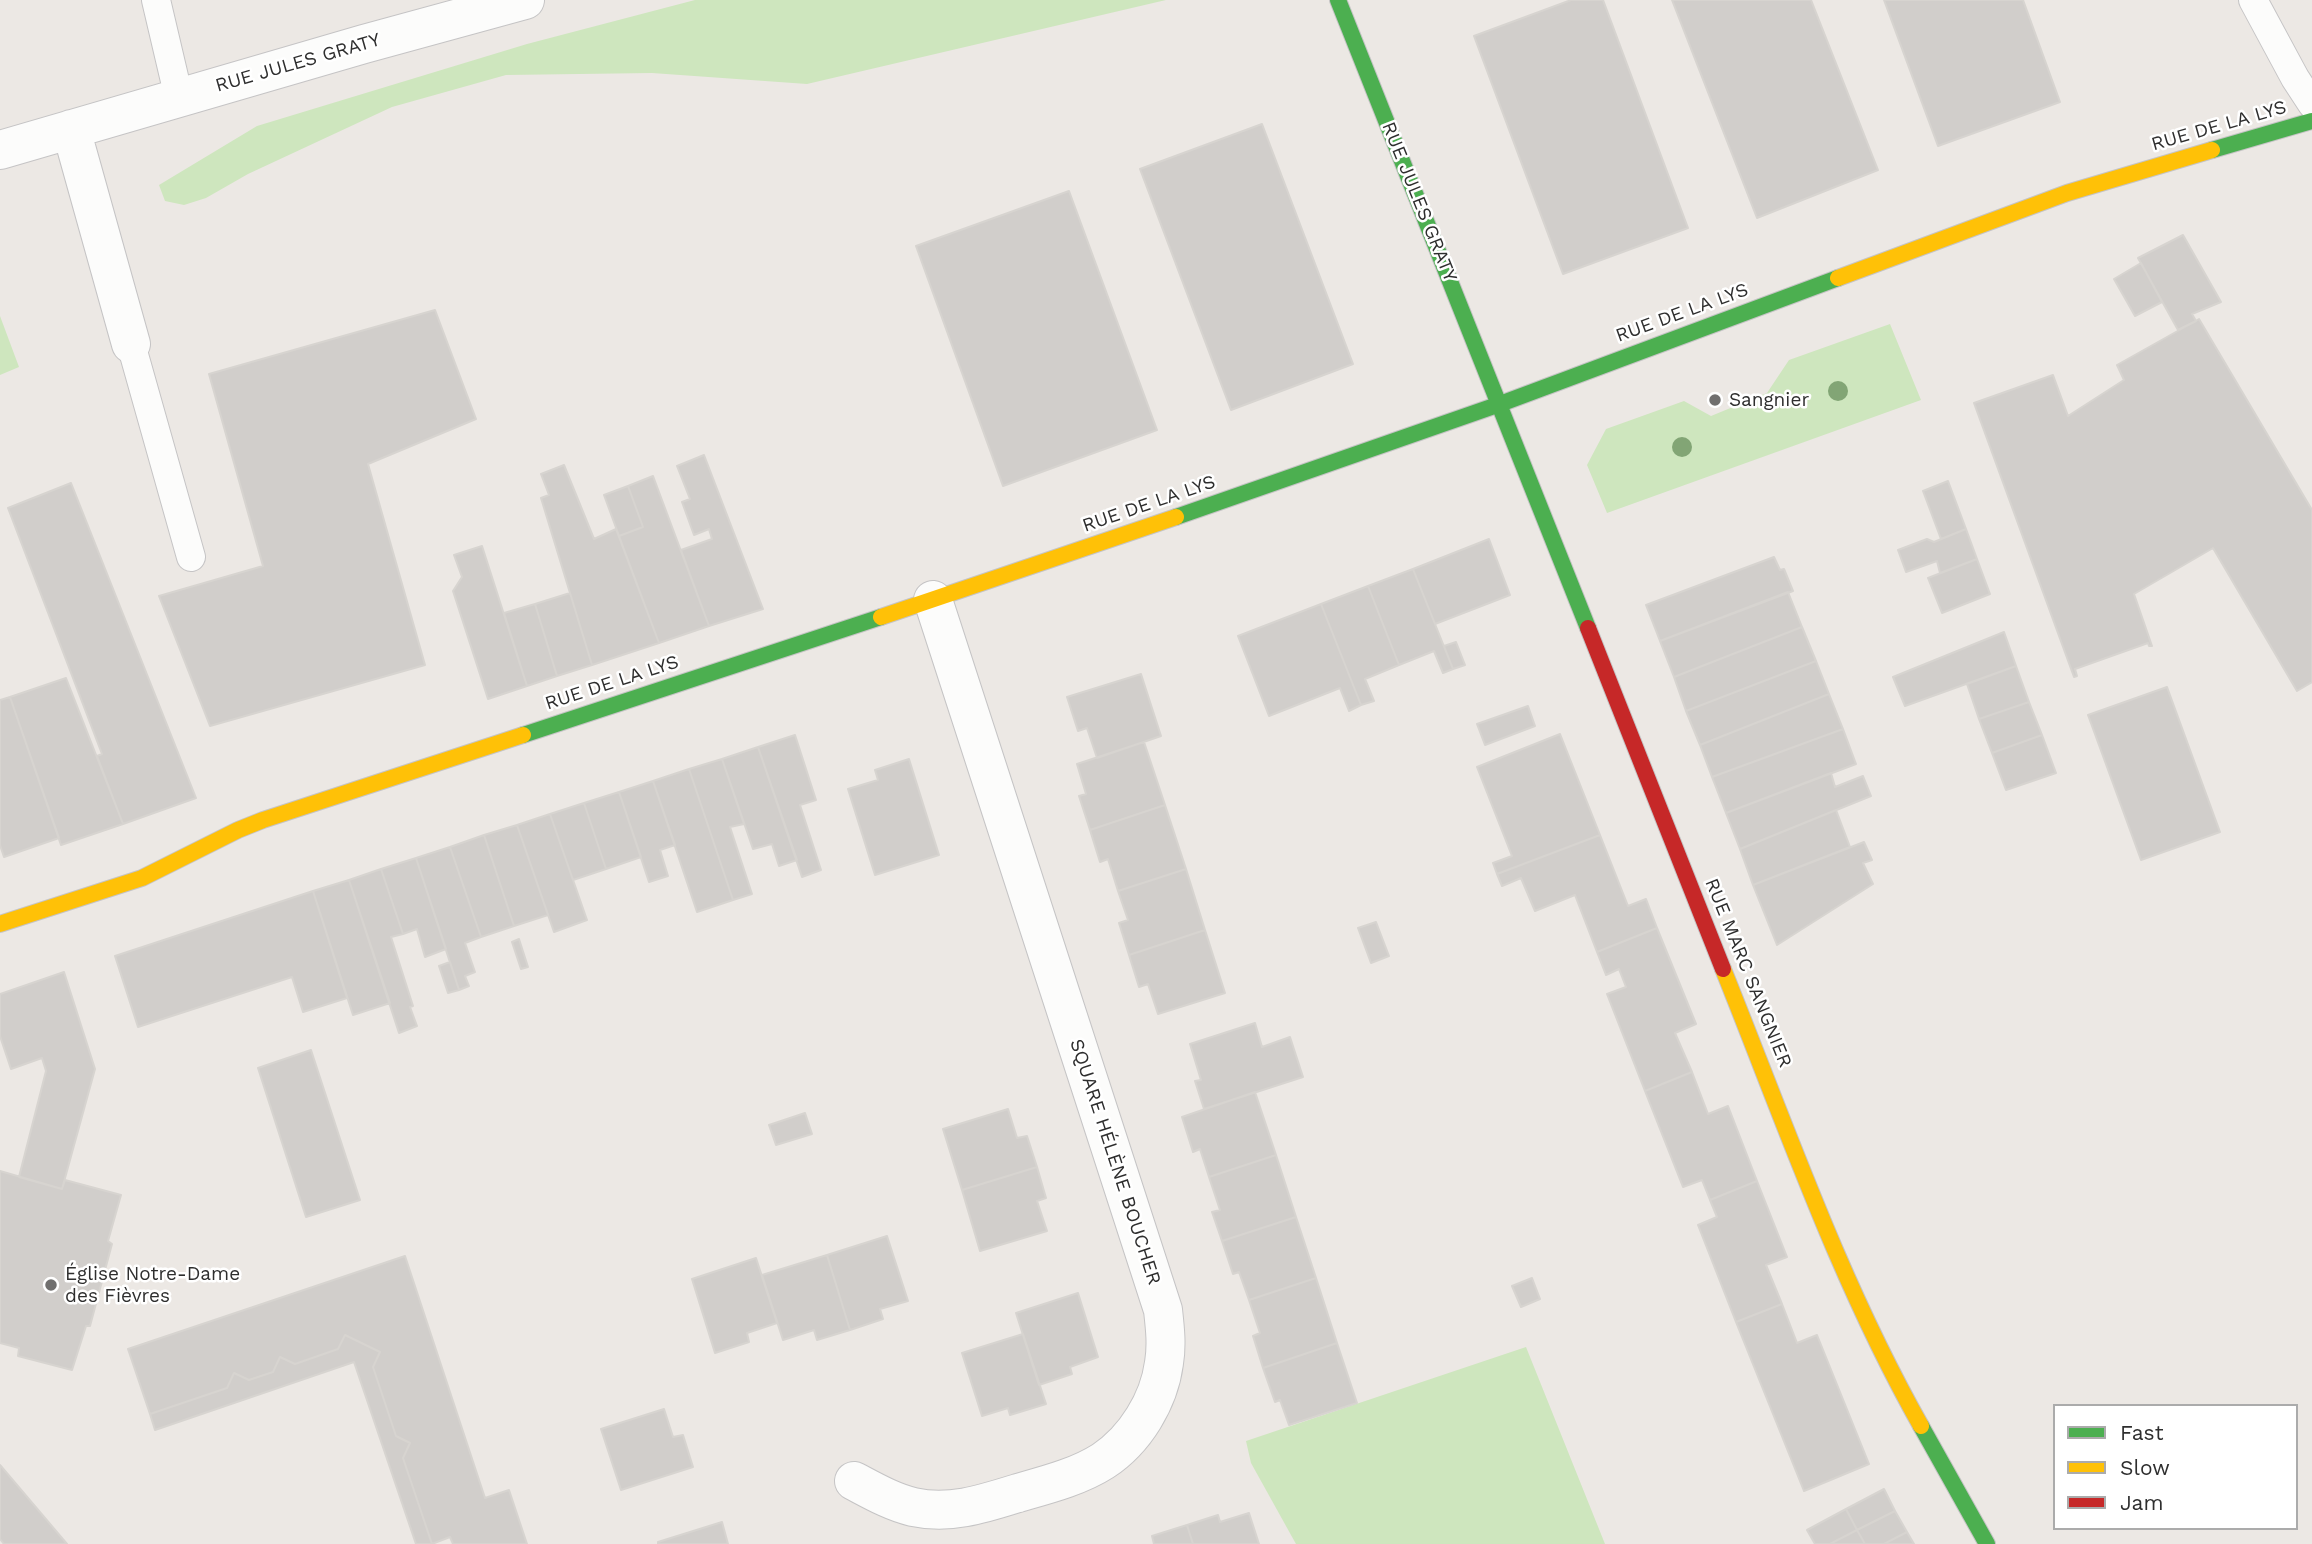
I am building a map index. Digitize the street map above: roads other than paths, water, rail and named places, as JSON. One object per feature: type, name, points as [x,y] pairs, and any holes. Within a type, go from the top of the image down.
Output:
[{"type":"main road","name":"RUE JULES GRATY","points":[[1338,0],[1500,404]]},
{"type":"main road","name":"RUE DE LA LYS","points":[[0,924],[142,878],[238,830],[295,809],[933,600],[1324,467],[2067,193],[2312,121]]},
{"type":"main road","name":"RUE MARC SANGNIER","points":[[1500,404],[1847,1279],[1891,1373],[1987,1544]]},
{"type":"street","name":"RUE JULES GRATY","points":[[0,150],[525,0]]},
{"type":"street","points":[[71,129],[131,344]]},
{"type":"street","name":"SQUARE HÉLÈNE BOUCHER","points":[[854,1481],[891,1500],[939,1510],[966,1509],[1075,1475],[1103,1461],[1124,1444],[1143,1419],[1157,1391],[1164,1365],[1166,1339],[1163,1310],[933,600]]},
{"type":"lane","points":[[156,0],[179,98]]},
{"type":"lane","points":[[2253,0],[2312,104]]},
{"type":"lane","points":[[131,344],[191,556]]},
{"type":"place","name":"Sangnier","points":[[1715,400]]},
{"type":"place","name":"Église Notre-Dame des Fièvres","points":[[51,1285]]}]
